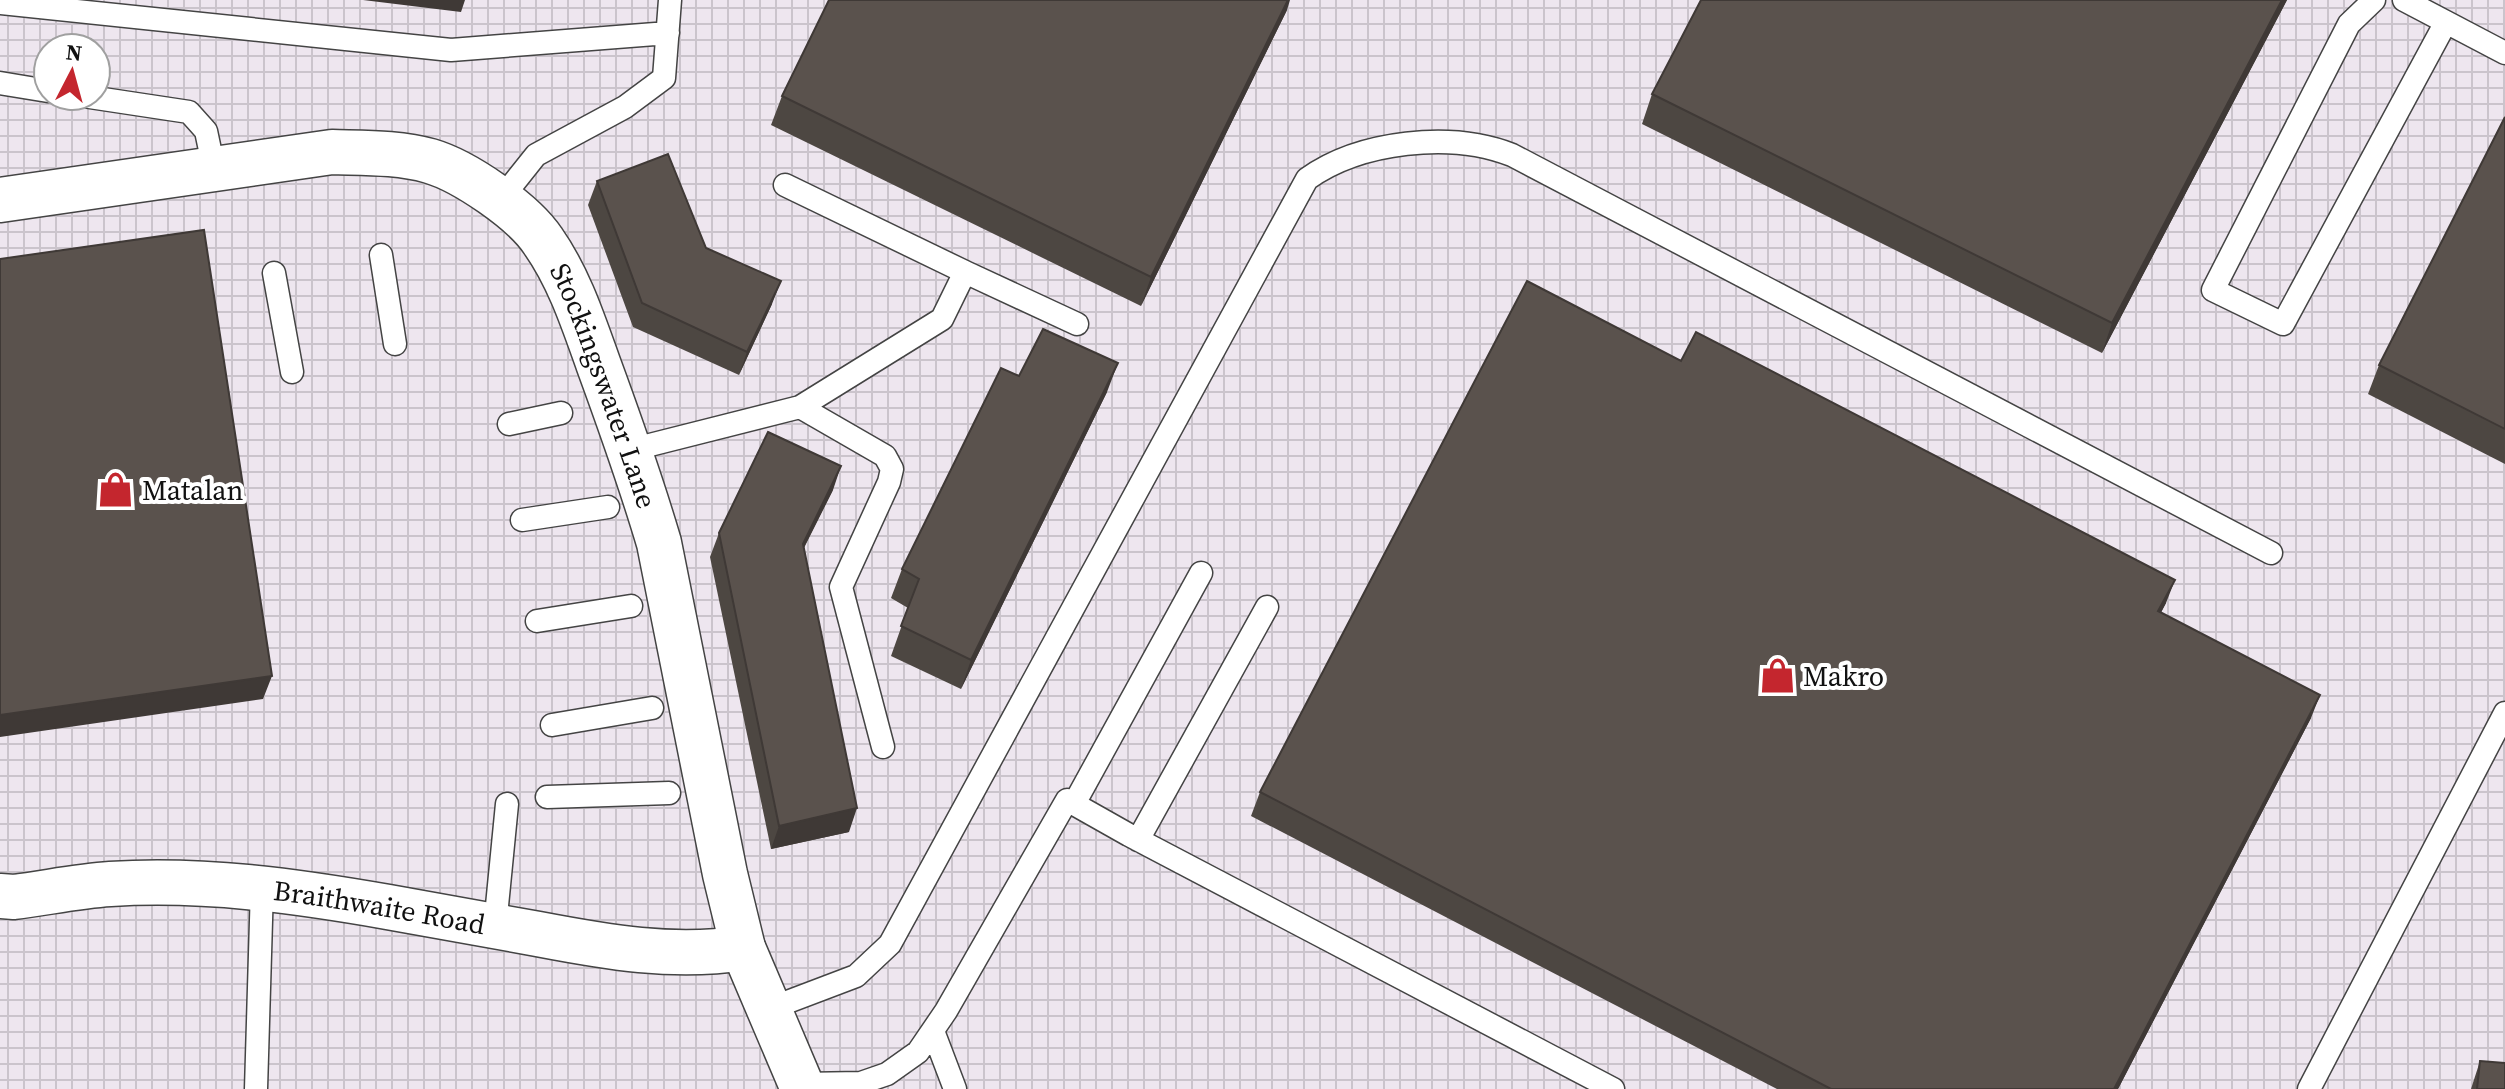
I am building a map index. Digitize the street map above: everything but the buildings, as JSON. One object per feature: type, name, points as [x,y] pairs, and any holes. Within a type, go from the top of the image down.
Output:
[{"type":"street","name":"Stockingswater Lane","points":[[0,200],[332,152],[381,154],[430,161],[501,199],[543,240],[571,289],[630,450],[659,543],[725,874],[743,948],[802,1086]]},
{"type":"street","name":"Braithwaite Road","points":[[5,900],[109,884],[209,883],[262,887],[602,946],[662,953],[743,948]]},
{"type":"lane","points":[[501,199],[536,155],[625,107],[664,78],[670,0]]},
{"type":"lane","points":[[2374,0],[2349,24],[2213,290],[2283,324],[2446,22]]},
{"type":"lane","points":[[2404,0],[2505,53]]},
{"type":"lane","points":[[0,3],[451,50],[668,33]]},
{"type":"lane","points":[[0,83],[32,88]]},
{"type":"lane","points":[[112,100],[189,112],[206,131],[214,169]]},
{"type":"lane","points":[[769,1009],[856,976],[890,944],[1307,179],[1341,159],[1396,145],[1468,142],[1512,155],[2271,553]]},
{"type":"lane","points":[[785,185],[1077,324]]},
{"type":"lane","points":[[381,255],[395,344]]},
{"type":"lane","points":[[630,450],[800,407],[942,319],[965,272]]},
{"type":"lane","points":[[274,273],[292,372]]},
{"type":"lane","points":[[800,407],[885,456],[892,469],[889,482],[841,587],[883,747]]},
{"type":"lane","points":[[509,424],[561,413]]},
{"type":"lane","points":[[522,520],[608,507]]},
{"type":"lane","points":[[1074,804],[1201,573]]},
{"type":"lane","points":[[537,621],[631,606]]},
{"type":"lane","points":[[1138,840],[1267,607]]},
{"type":"lane","points":[[552,725],[652,708]]},
{"type":"lane","points":[[2309,1089],[2505,713]]},
{"type":"lane","points":[[547,797],[669,793]]},
{"type":"lane","points":[[802,1086],[861,1083],[887,1074],[918,1052],[1067,800],[1613,1089]]},
{"type":"lane","points":[[495,926],[507,804]]},
{"type":"lane","points":[[256,1089],[262,887]]},
{"type":"lane","points":[[933,1031],[955,1089]]},
{"type":"shaded area","points":[[0,0],[2505,0],[2505,1089],[0,1089]]},
{"type":"place","name":"Matalan","points":[[116,490]]},
{"type":"place","name":"Makro","points":[[1777,676]]}]
